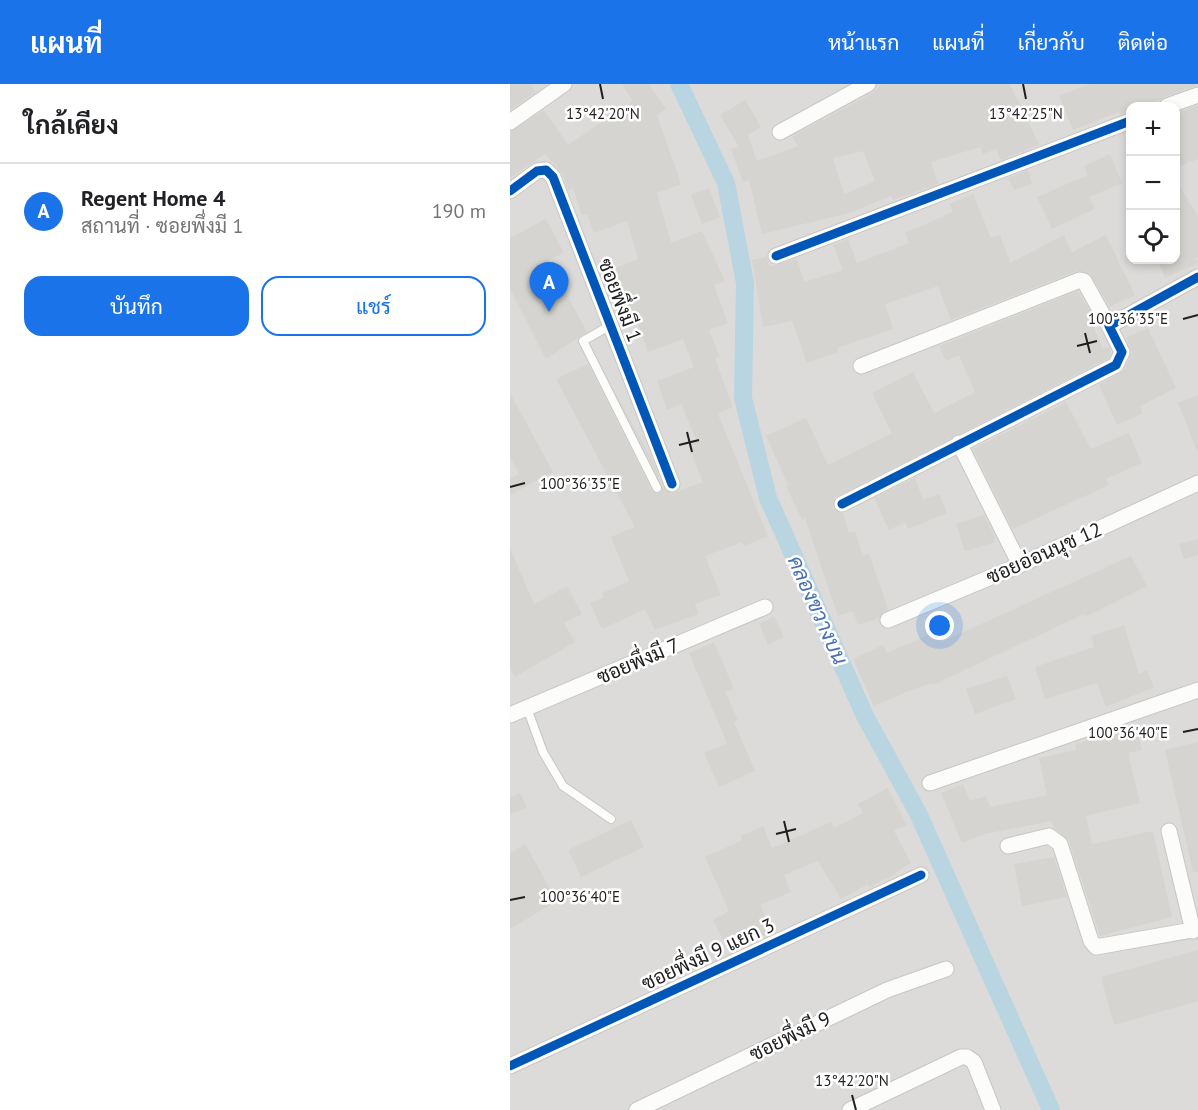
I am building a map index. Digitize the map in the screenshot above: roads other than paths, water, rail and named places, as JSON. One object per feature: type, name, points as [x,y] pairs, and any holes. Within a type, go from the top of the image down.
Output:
[{"type":"street","points":[[510,122],[564,84]]},
{"type":"street","points":[[780,132],[868,84]]},
{"type":"street","points":[[1178,102],[1198,95]]},
{"type":"street","points":[[776,256],[1126,123]]},
{"type":"street","name":"ซอยพึ่งมี 1","points":[[510,191],[537,171],[546,170],[553,177],[611,325],[664,486]]},
{"type":"street","points":[[1109,327],[1198,277]]},
{"type":"street","points":[[842,504],[1116,365],[1122,352],[1084,281],[1080,280],[861,366]]},
{"type":"street","points":[[959,443],[1020,565]]},
{"type":"street","name":"ซอยอ่อนนุช 12","points":[[888,620],[1020,565],[1198,483]]},
{"type":"street","name":"ซอยพึ่งมี 7","points":[[510,716],[765,607]]},
{"type":"street","points":[[930,783],[1198,690]]},
{"type":"street","points":[[1008,846],[1049,836],[1060,844],[1091,941],[1096,947],[1195,930],[1169,831]]},
{"type":"street","name":"ซอยพึ่งมี 9 แยก 3","points":[[510,1066],[921,875]]},
{"type":"street","name":"ซอยพึ่งมี 9","points":[[637,1110],[887,990],[946,969]]},
{"type":"street","points":[[850,1110],[961,1057],[967,1057],[974,1062],[993,1110]]},
{"type":"lane","points":[[611,325],[583,340],[664,486]]},
{"type":"lane","points":[[527,708],[543,753],[563,786],[611,819]]},
{"type":"waterway","name":"คลองขวางบน","points":[[679,84],[726,183],[745,283],[743,398],[768,498],[865,716],[918,813],[1051,1110]]},
{"type":"place","name":"Regent Home 4","points":[[549,312]]}]
